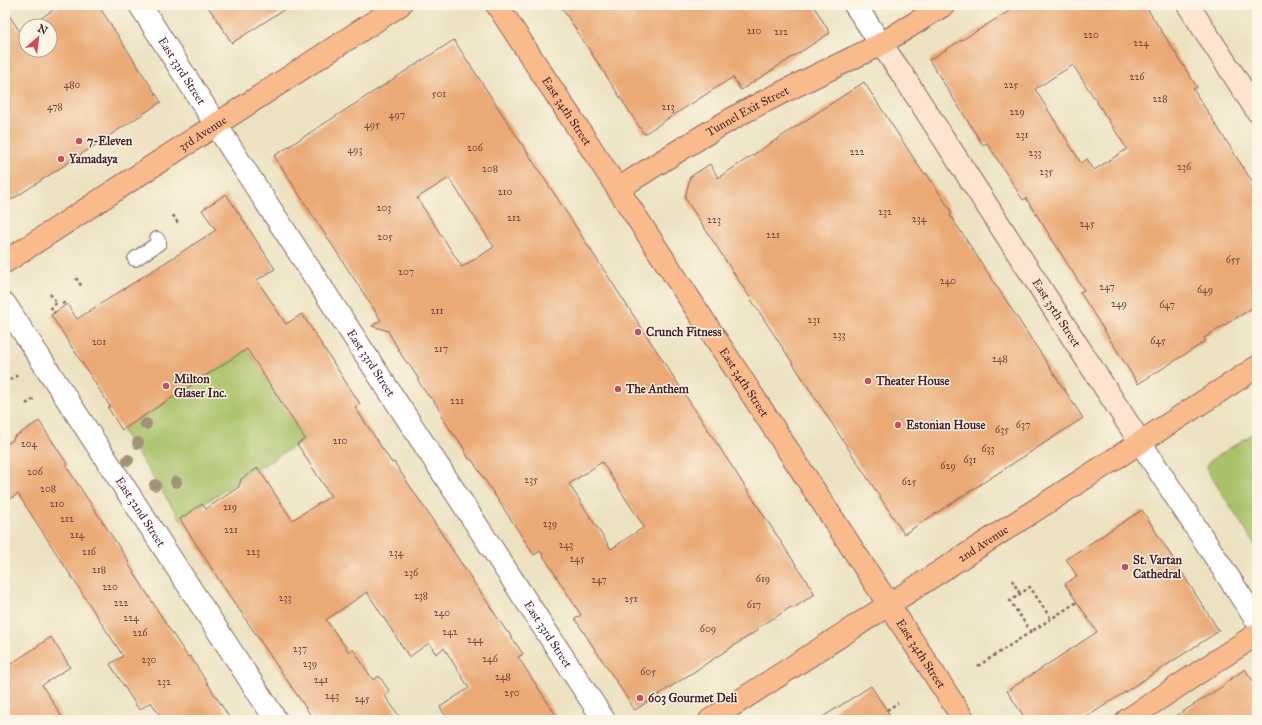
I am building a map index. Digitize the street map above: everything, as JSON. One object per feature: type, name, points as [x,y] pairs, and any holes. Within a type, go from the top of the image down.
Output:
[{"type":"main road","name":"3rd Avenue","points":[[5,262],[400,5]]},
{"type":"main road","name":"East 34th Street","points":[[497,5],[618,188],[964,720]]},
{"type":"main road","name":"Tunnel Exit Street","points":[[618,188],[684,147],[743,113],[806,80],[881,44],[944,5]]},
{"type":"main road","points":[[1188,5],[1257,111]]},
{"type":"main road","name":"East 35th Street","points":[[881,44],[1140,442]]},
{"type":"main road","name":"2nd Avenue","points":[[710,720],[1257,367]]},
{"type":"main road","points":[[1127,720],[1257,634]]},
{"type":"street","name":"East 33rd Street","points":[[140,5],[604,720]]},
{"type":"street","name":"East 35th Street","points":[[855,5],[881,44]]},
{"type":"street","name":"East 32nd Street","points":[[5,304],[276,720]]},
{"type":"street","name":"East 35th Street","points":[[1140,442],[1257,621]]},
{"type":"lane","points":[[135,259],[159,243],[157,239]]},
{"type":"path","points":[[172,214],[179,225]]},
{"type":"path","points":[[76,278],[82,287]]},
{"type":"path","points":[[50,294],[57,303],[51,307],[55,313]]},
{"type":"path","points":[[62,304],[66,302]]},
{"type":"path","points":[[10,380],[18,376]]},
{"type":"path","points":[[26,404],[34,399]]},
{"type":"path","points":[[1012,580],[1020,594]]},
{"type":"path","points":[[1031,632],[1010,601],[1030,587],[1051,619]]},
{"type":"path","points":[[978,666],[1077,602]]},
{"type":"path","points":[[887,710],[898,704]]},
{"type":"green space","points":[[247,349],[305,439],[180,519],[122,430]]},
{"type":"green space","points":[[1257,431],[1257,548],[1207,470],[1207,466],[1211,460]]},
{"type":"building","points":[[61,5],[98,5],[161,102],[5,204],[5,9],[18,29],[18,58],[58,58],[58,18],[41,18]]},
{"type":"building","points":[[207,5],[291,5],[232,43]]},
{"type":"building","points":[[560,5],[813,5],[830,33],[741,90],[733,77],[644,134]]},
{"type":"building","points":[[1019,5],[1145,5],[1197,87],[1193,89],[1257,189],[1257,305],[1204,338],[1206,341],[1138,384],[1080,292],[1084,290],[1026,198],[1023,200],[987,143],[983,145],[929,60]],"holes":[[[1073,65],[1127,149],[1094,170],[1087,159],[1081,163],[1035,89]]]},
{"type":"building","points":[[454,40],[815,594],[792,609],[791,607],[757,628],[758,630],[635,710],[575,619],[581,615],[540,551],[534,555],[472,460],[469,459],[465,450],[441,416],[442,414],[432,398],[430,398],[422,387],[418,378],[402,356],[388,331],[372,326],[381,320],[274,156]],"holes":[[[449,178],[494,247],[462,267],[417,198]],[[602,462],[644,527],[611,549],[569,484]]]},
{"type":"building","points":[[864,82],[924,174],[926,173],[938,191],[952,213],[950,215],[1083,418],[904,534],[685,198],[690,177],[710,164],[718,178]]},
{"type":"building","points":[[226,194],[275,269],[257,280],[286,324],[302,314],[360,404],[355,407],[392,463],[394,462],[523,654],[518,657],[559,720],[448,720],[440,707],[469,688],[444,648],[436,654],[429,643],[409,657],[367,592],[326,620],[349,652],[353,649],[373,680],[379,676],[390,692],[385,696],[402,720],[314,720],[221,583],[180,519],[202,504],[206,509],[239,487],[241,479],[258,468],[292,520],[331,496],[297,444],[305,439],[247,349],[122,430],[108,408],[110,406],[51,315],[67,304],[77,319],[216,230],[202,210]]},
{"type":"building","points":[[39,421],[68,465],[66,466],[129,562],[128,563],[168,627],[188,657],[190,656],[231,720],[163,720],[151,702],[139,710],[110,664],[123,656],[18,494],[5,502],[5,445],[13,440],[14,437]]},
{"type":"building","points":[[1142,510],[1219,631],[1082,720],[1026,720],[1007,691],[1097,632],[1065,584],[1077,576],[1066,559]]},
{"type":"building","points":[[51,637],[70,667],[42,685],[64,720],[5,720],[5,668]]},
{"type":"building","points":[[1245,669],[1257,687],[1257,720],[1170,720],[1223,686]]},
{"type":"building","points":[[871,686],[893,720],[818,720]]},
{"type":"place","name":"7-Eleven","points":[[79,141]]},
{"type":"place","name":"Yamadaya","points":[[61,159]]},
{"type":"place","name":"Crunch Fitness","points":[[638,332]]},
{"type":"place","name":"Theater House","points":[[868,381]]},
{"type":"place","name":"Milton Glaser Inc.","points":[[166,386]]},
{"type":"place","name":"The Anthem","points":[[618,389]]},
{"type":"place","name":"Estonian House","points":[[898,425]]},
{"type":"place","name":"St. Vartan Cathedral","points":[[1125,567]]},
{"type":"place","name":"603 Gourmet Deli","points":[[640,698]]}]
